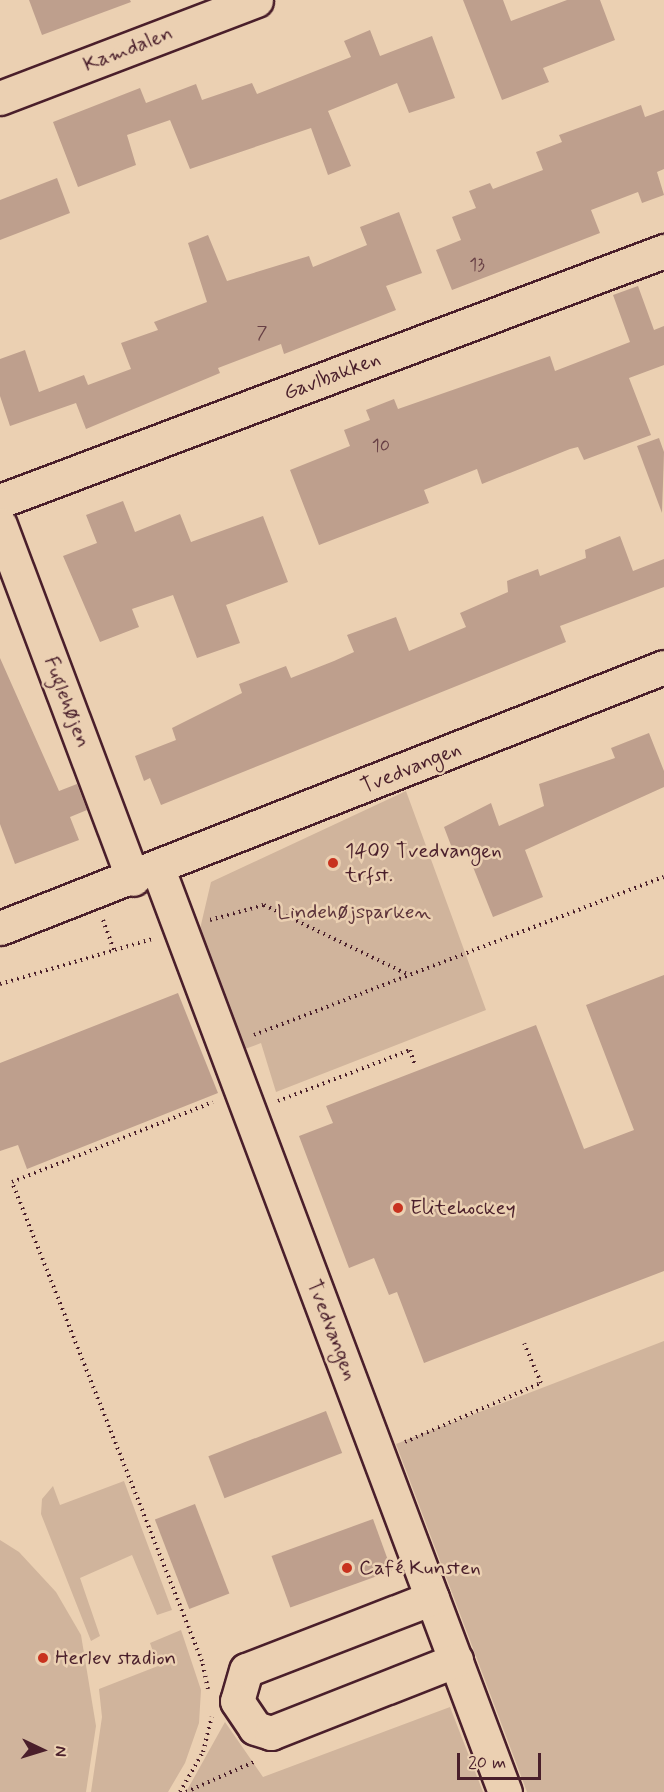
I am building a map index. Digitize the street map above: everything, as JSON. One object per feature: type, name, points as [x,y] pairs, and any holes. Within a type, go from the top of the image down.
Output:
[{"type":"street","name":"Kamdalen","points":[[0,98],[256,0]]},
{"type":"street","name":"Gavlbakken","points":[[0,501],[664,251]]},
{"type":"street","name":"Fuglehøjen","points":[[0,525],[146,874]]},
{"type":"street","name":"Tvedvangen","points":[[0,928],[146,874],[664,667]]},
{"type":"street","name":"Tvedvangen","points":[[146,874],[181,929],[506,1792]]},
{"type":"street","points":[[432,1598],[246,1670],[238,1684],[240,1709],[255,1728],[271,1733],[456,1660]]},
{"type":"path","points":[[225,1047],[664,877]]},
{"type":"path","points":[[0,984],[264,905],[410,975]]},
{"type":"path","points":[[211,1701],[202,1661],[12,1182],[246,1102],[410,1050],[415,1065]]},
{"type":"path","points":[[378,1454],[541,1383],[524,1343]]},
{"type":"path","points":[[180,1792],[203,1752],[213,1712]]},
{"type":"path","points":[[186,1792],[259,1760],[271,1733]]},
{"type":"green space","name":"Lindehøjsparken","points":[[406,791],[486,1010],[276,1092],[261,1043],[245,1049],[200,929],[211,882]]},
{"type":"green space","points":[[664,1341],[664,1792],[527,1792],[396,1444]]},
{"type":"green space","points":[[124,1481],[172,1610],[157,1615],[132,1555],[80,1578],[100,1636],[91,1641],[41,1514],[42,1499],[53,1486],[60,1505]]},
{"type":"green space","name":"Herlev stadion","points":[[0,1540],[19,1552],[56,1592],[81,1635],[96,1726],[86,1792],[0,1792]]},
{"type":"green space","points":[[181,1630],[201,1690],[199,1723],[185,1763],[168,1792],[91,1792],[102,1717],[99,1689],[158,1666],[150,1643]]},
{"type":"green space","points":[[450,1707],[483,1792],[186,1792],[225,1722],[263,1777]]},
{"type":"building","points":[[29,0],[130,0],[131,2],[42,35]]},
{"type":"building","points":[[463,0],[503,0],[511,21],[567,0],[600,0],[615,40],[543,68],[549,82],[502,100]]},
{"type":"building","points":[[370,30],[380,56],[432,36],[455,98],[409,113],[397,83],[328,111],[351,166],[328,175],[311,128],[190,169],[170,120],[127,135],[136,165],[78,187],[53,122],[140,88],[146,103],[196,84],[202,100],[252,83],[257,94],[351,57],[344,41]]},
{"type":"building","points":[[641,105],[645,117],[664,110],[664,169],[657,172],[664,195],[642,203],[638,192],[591,210],[600,233],[452,290],[436,250],[461,240],[452,217],[476,208],[469,191],[490,183],[493,189],[543,170],[536,152],[562,142],[559,135]]},
{"type":"building","points":[[57,178],[70,213],[0,240],[0,200]]},
{"type":"building","points":[[399,212],[422,273],[386,286],[396,310],[284,354],[281,344],[218,368],[220,373],[86,429],[76,403],[10,426],[0,396],[0,359],[25,350],[39,392],[84,375],[88,385],[131,369],[121,343],[158,330],[154,322],[207,302],[188,243],[208,235],[227,281],[309,256],[313,267],[367,245],[360,227]]},
{"type":"building","points":[[638,286],[654,330],[664,326],[664,365],[629,378],[651,435],[584,460],[578,447],[570,449],[482,484],[477,469],[424,490],[429,503],[319,545],[290,470],[350,446],[344,430],[370,420],[366,410],[394,399],[398,409],[550,356],[555,371],[630,342],[613,295]]},
{"type":"building","points":[[659,438],[664,452],[662,513],[637,446]]},
{"type":"building","points":[[123,501],[135,532],[180,514],[191,542],[263,516],[288,582],[226,605],[240,643],[197,658],[173,595],[132,609],[139,627],[100,642],[63,556],[97,543],[86,515]]},
{"type":"building","points":[[620,536],[633,571],[664,559],[664,587],[560,626],[566,642],[161,805],[150,778],[144,781],[135,756],[176,740],[172,728],[242,693],[239,684],[286,666],[291,678],[334,661],[354,652],[347,635],[396,617],[409,651],[466,627],[460,613],[508,592],[507,581],[538,569],[540,576],[586,558],[585,550]]},
{"type":"building","points":[[0,658],[59,791],[77,784],[87,810],[70,817],[79,840],[15,864],[0,824]]},
{"type":"building","points":[[649,733],[664,771],[664,787],[525,850],[543,897],[493,917],[467,852],[455,856],[444,827],[491,803],[499,826],[544,806],[539,784],[615,758],[611,748]]},
{"type":"building","points":[[664,975],[664,1271],[424,1363],[397,1292],[389,1295],[374,1258],[349,1268],[299,1136],[333,1123],[326,1106],[536,1025],[584,1149],[634,1130],[586,1005]]},
{"type":"building","points":[[178,993],[218,1093],[27,1169],[18,1145],[0,1151],[0,1063]]},
{"type":"building","points":[[326,1411],[342,1453],[224,1498],[208,1456]]},
{"type":"building","points":[[195,1504],[229,1594],[189,1609],[155,1519]]},
{"type":"building","points":[[373,1519],[392,1571],[290,1608],[272,1556]]},
{"type":"place","name":"1409 Tvedvangen trfst.","points":[[333,863]]},
{"type":"place","name":"Elitehockey","points":[[398,1208]]},
{"type":"place","name":"Café Kunsten","points":[[347,1568]]},
{"type":"place","name":"Herlev stadion","points":[[43,1658]]}]
